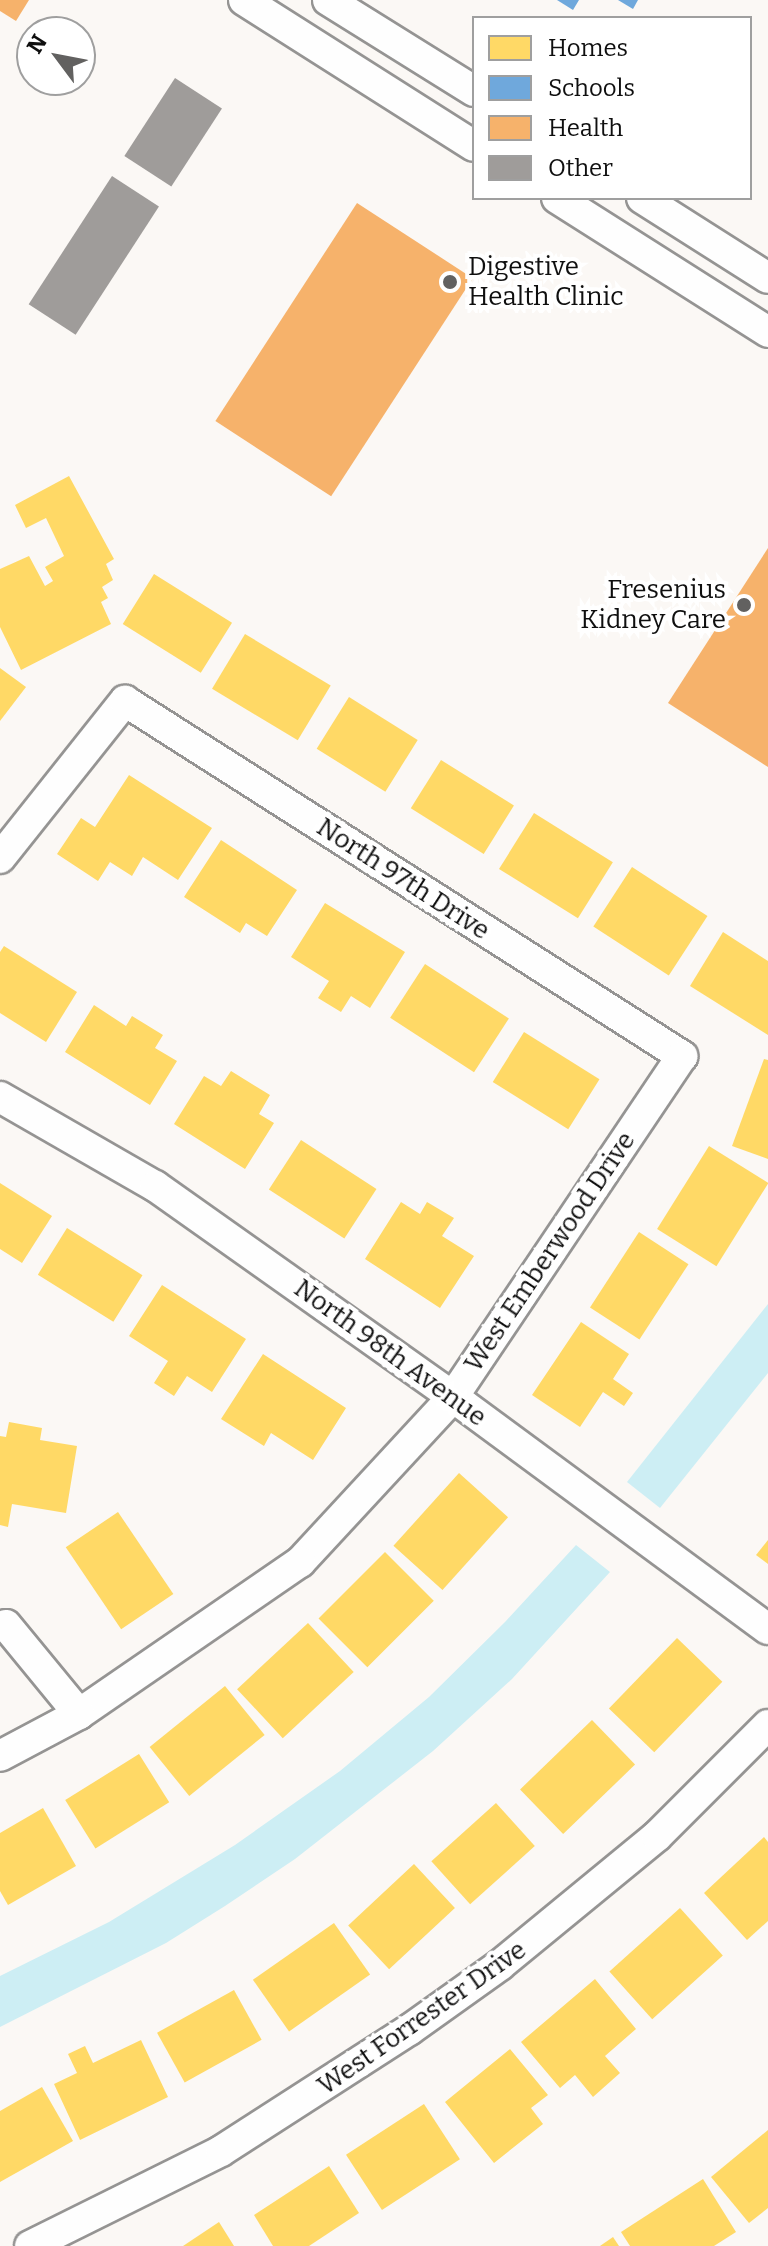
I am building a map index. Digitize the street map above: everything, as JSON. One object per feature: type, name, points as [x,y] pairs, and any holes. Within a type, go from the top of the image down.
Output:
[{"type":"street","points":[[244,0],[472,145]]},
{"type":"street","points":[[328,0],[472,90]]},
{"type":"street","points":[[560,200],[768,332]]},
{"type":"street","points":[[627,243],[647,201],[768,278]]},
{"type":"street","name":"North 97th Drive","points":[[0,858],[125,701],[682,1056]]},
{"type":"street","name":"West Emberwood Drive","points":[[0,1756],[79,1714],[300,1562],[453,1397],[682,1056]]},
{"type":"street","name":"North 98th Avenue","points":[[0,1097],[155,1186],[453,1397],[768,1629]]},
{"type":"street","points":[[6,1625],[79,1714]]},
{"type":"street","name":"West Forrester Drive","points":[[30,2246],[221,2151],[409,2030],[500,1965],[645,1847],[743,1754],[768,1725]]},
{"type":"water","points":[[768,1304],[768,1373],[660,1508],[627,1482]]},
{"type":"water","points":[[576,1545],[610,1572],[512,1679],[433,1751],[295,1859],[225,1906],[166,1943],[0,2027],[0,1976],[109,1922],[235,1845],[340,1771],[429,1697],[505,1622]]},
{"type":"building: Homes","points":[[69,476],[114,559],[106,564],[113,580],[102,587],[108,598],[101,602],[111,624],[21,670],[0,627],[0,569],[29,556],[45,586],[53,581],[45,567],[64,556],[46,518],[26,528],[15,505]]},
{"type":"building: Homes","points":[[154,574],[232,623],[201,673],[123,624]]},
{"type":"building: Homes","points":[[245,634],[331,686],[298,740],[212,689]]},
{"type":"building: Homes","points":[[0,668],[26,687],[0,721]]},
{"type":"building: Homes","points":[[349,697],[418,740],[385,792],[317,749]]},
{"type":"building: Homes","points":[[441,760],[514,806],[484,854],[411,808]]},
{"type":"building: Homes","points":[[129,775],[212,828],[178,880],[143,857],[132,876],[110,862],[98,881],[57,854],[81,818],[95,827]]},
{"type":"building: Homes","points":[[534,813],[613,862],[578,918],[499,869]]},
{"type":"building: Homes","points":[[221,840],[297,890],[267,936],[246,923],[240,933],[184,897]]},
{"type":"building: Homes","points":[[632,867],[707,916],[669,976],[593,927]]},
{"type":"building: Homes","points":[[325,903],[405,952],[370,1008],[351,996],[341,1012],[318,998],[329,981],[291,957]]},
{"type":"building: Homes","points":[[723,932],[768,961],[768,1035],[690,986]]},
{"type":"building: Homes","points":[[4,946],[77,992],[46,1042],[0,1013],[0,952]]},
{"type":"building: Homes","points":[[425,964],[509,1018],[474,1072],[390,1018]]},
{"type":"building: Homes","points":[[94,1005],[126,1026],[132,1016],[163,1035],[155,1048],[177,1061],[150,1105],[65,1052]]},
{"type":"building: Homes","points":[[524,1032],[599,1079],[568,1129],[493,1082]]},
{"type":"building: Homes","points":[[764,1059],[768,1060],[768,1159],[732,1146]]},
{"type":"building: Homes","points":[[231,1071],[270,1095],[259,1114],[274,1123],[245,1169],[174,1124],[204,1076],[221,1086]]},
{"type":"building: Homes","points":[[301,1140],[376,1189],[344,1238],[269,1189]]},
{"type":"building: Homes","points":[[709,1146],[768,1183],[716,1266],[657,1229]]},
{"type":"building: Homes","points":[[0,1183],[52,1216],[22,1263],[0,1249]]},
{"type":"building: Homes","points":[[401,1202],[420,1214],[427,1202],[454,1218],[442,1236],[474,1256],[440,1308],[365,1259]]},
{"type":"building: Homes","points":[[67,1228],[142,1275],[113,1322],[38,1275]]},
{"type":"building: Homes","points":[[639,1232],[688,1264],[639,1340],[590,1307]]},
{"type":"building: Homes","points":[[162,1285],[246,1339],[212,1392],[187,1376],[174,1396],[154,1383],[168,1361],[129,1336]]},
{"type":"building: Homes","points":[[581,1322],[629,1354],[613,1379],[633,1393],[624,1406],[603,1392],[580,1427],[532,1395]]},
{"type":"building: Homes","points":[[263,1354],[346,1408],[313,1460],[271,1433],[264,1446],[221,1419]]},
{"type":"building: Homes","points":[[9,1422],[42,1428],[40,1440],[77,1446],[66,1513],[12,1504],[8,1527],[0,1525],[0,1436],[6,1437]]},
{"type":"building: Homes","points":[[459,1473],[508,1517],[442,1590],[393,1546]]},
{"type":"building: Homes","points":[[118,1512],[173,1594],[121,1629],[66,1547]]},
{"type":"building: Homes","points":[[768,1540],[768,1564],[756,1555]]},
{"type":"building: Homes","points":[[385,1552],[434,1601],[367,1667],[319,1618]]},
{"type":"building: Homes","points":[[308,1623],[354,1672],[283,1738],[237,1689]]},
{"type":"building: Homes","points":[[677,1638],[722,1682],[654,1752],[609,1708]]},
{"type":"building: Homes","points":[[225,1686],[265,1735],[189,1796],[150,1747]]},
{"type":"building: Homes","points":[[592,1720],[635,1765],[563,1834],[520,1789]]},
{"type":"building: Homes","points":[[139,1754],[169,1802],[95,1848],[65,1800]]},
{"type":"building: Homes","points":[[496,1803],[535,1846],[470,1904],[431,1861]]},
{"type":"building: Homes","points":[[43,1808],[76,1866],[8,1905],[0,1891],[0,1833]]},
{"type":"building: Homes","points":[[764,1837],[768,1842],[768,1921],[747,1940],[704,1893]]},
{"type":"building: Homes","points":[[414,1864],[455,1908],[389,1969],[348,1925]]},
{"type":"building: Homes","points":[[680,1908],[723,1956],[652,2019],[609,1972]]},
{"type":"building: Homes","points":[[334,1923],[370,1975],[289,2031],[253,1980]]},
{"type":"building: Homes","points":[[595,1979],[636,2029],[605,2056],[620,2073],[593,2097],[575,2075],[560,2088],[521,2042]]},
{"type":"building: Homes","points":[[234,1990],[262,2040],[185,2083],[157,2033]]},
{"type":"building: Homes","points":[[141,2040],[168,2097],[80,2140],[54,2084],[77,2073],[68,2054],[85,2046],[93,2063]]},
{"type":"building: Homes","points":[[510,2049],[548,2095],[531,2108],[543,2124],[494,2163],[445,2102]]},
{"type":"building: Homes","points":[[42,2087],[73,2141],[0,2182],[0,2111]]},
{"type":"building: Homes","points":[[424,2104],[460,2159],[382,2210],[346,2155]]},
{"type":"building: Homes","points":[[768,2130],[768,2208],[749,2223],[711,2177]]},
{"type":"building: Homes","points":[[329,2166],[359,2213],[309,2246],[273,2246],[254,2215]]},
{"type":"building: Homes","points":[[703,2179],[736,2232],[714,2246],[630,2246],[621,2232]]},
{"type":"building: Homes","points":[[219,2222],[234,2246],[183,2246]]},
{"type":"building: Homes","points":[[613,2237],[619,2246],[600,2246]]},
{"type":"building: Schools","points":[[557,0],[579,0],[573,10]]},
{"type":"building: Schools","points":[[618,0],[638,0],[633,9]]},
{"type":"building: Health","points":[[0,0],[29,0],[19,16],[16,16],[16,21],[0,11]]},
{"type":"building: Health","points":[[357,203],[473,278],[331,496],[215,421]]},
{"type":"building: Health","points":[[768,548],[768,767],[668,703]]},
{"type":"building: Other","points":[[175,78],[222,108],[171,186],[124,156]]},
{"type":"building: Other","points":[[112,176],[159,206],[76,335],[29,304]]},
{"type":"place","name":"Digestive Health Clinic","points":[[450,282]]},
{"type":"place","name":"Fresenius Kidney Care","points":[[744,605]]}]
